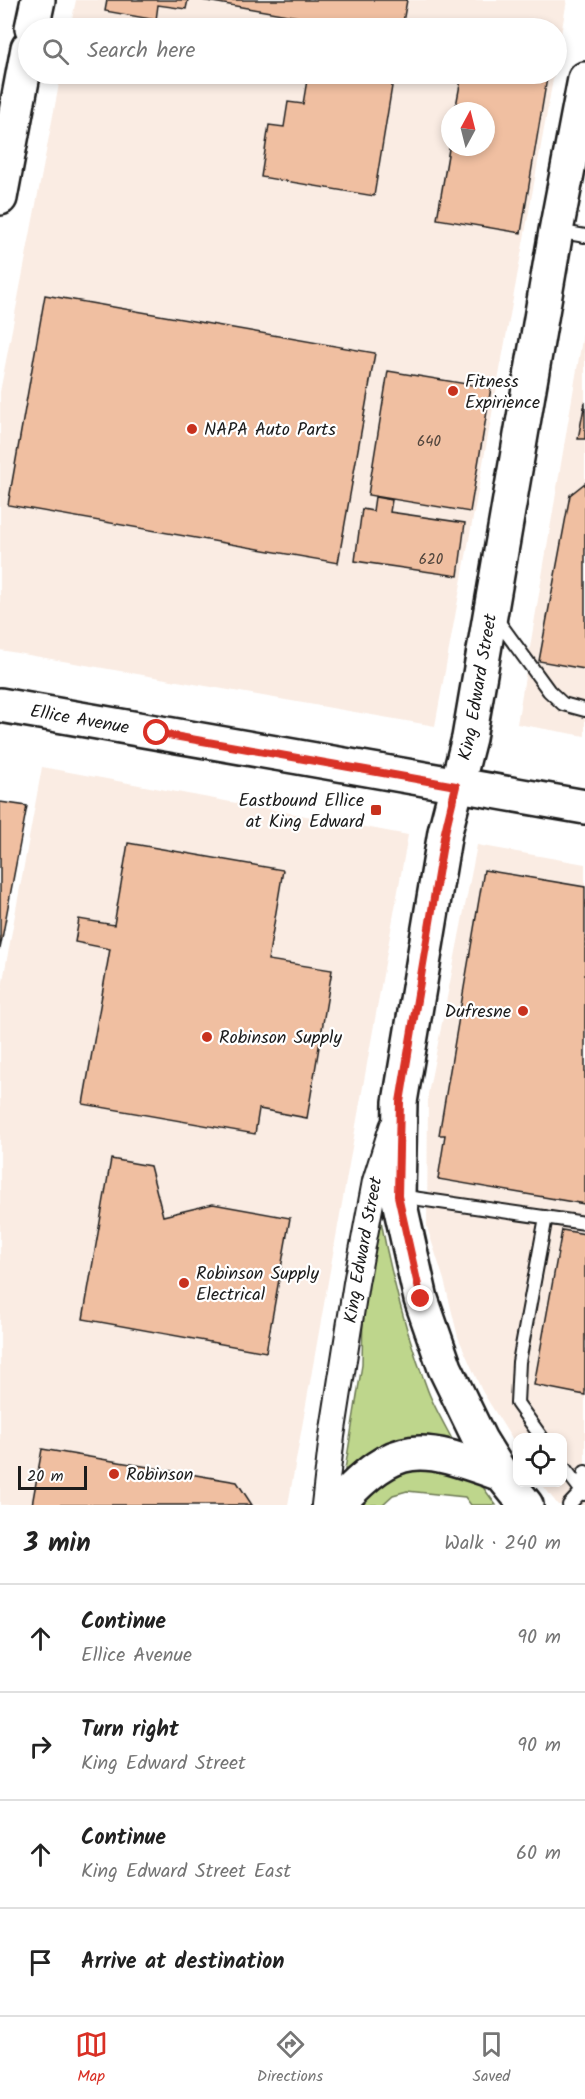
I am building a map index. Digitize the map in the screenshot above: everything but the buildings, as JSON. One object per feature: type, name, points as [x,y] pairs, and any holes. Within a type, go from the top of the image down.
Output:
[{"type":"main road","points":[[34,18],[38,0]]},
{"type":"main road","name":"King Edward Street","points":[[400,1102],[443,842],[469,738],[491,611],[570,233],[585,79]]},
{"type":"main road","points":[[0,198],[21,84]]},
{"type":"main road","name":"Ellice Avenue","points":[[0,705],[585,807]]},
{"type":"main road","points":[[400,1102],[398,1196],[421,1299],[457,1395],[480,1440],[501,1474],[526,1505]]},
{"type":"main road","points":[[338,1505],[374,1470],[406,1454],[428,1452],[441,1454],[501,1474]]},
{"type":"street","name":"King Edward Street","points":[[324,1505],[332,1436],[375,1180],[400,1102]]},
{"type":"lane","points":[[491,611],[549,691],[563,704],[585,710]]},
{"type":"lane","points":[[398,1196],[585,1223]]},
{"type":"lane","points":[[539,1433],[517,1403],[519,1362],[546,1217]]},
{"type":"lane","points":[[567,1472],[583,1493]]},
{"type":"lane","points":[[569,1505],[583,1493],[585,1472]]},
{"type":"shaded area","points":[[76,0],[567,0],[564,18],[72,18]]},
{"type":"shaded area","points":[[59,84],[552,84],[435,726],[0,650],[0,392]]},
{"type":"shaded area","points":[[585,322],[585,736],[517,724]]},
{"type":"shaded area","name":"Robinson Supply","points":[[42,767],[408,835],[288,1505],[0,1505],[0,997]]},
{"type":"shaded area","points":[[477,845],[585,864],[585,1505],[558,1505],[544,1487],[567,1487],[567,1433],[513,1433],[513,1441],[482,1391],[458,1337],[444,1280],[427,1227],[428,1094]]},
{"type":"green space","points":[[380,1216],[394,1283],[420,1370],[431,1398],[455,1445],[343,1482],[362,1365],[363,1310]]},
{"type":"green space","points":[[424,1462],[480,1483],[496,1505],[471,1505],[465,1497],[407,1491],[393,1495],[382,1505],[356,1505],[368,1487]]},
{"type":"place","name":"Fitness Expirience","points":[[453,391]]},
{"type":"place","name":"NAPA Auto Parts","points":[[192,429]]},
{"type":"place","name":"Eastbound Ellice at King Edward","points":[[376,810]]},
{"type":"place","name":"Dufresne","points":[[523,1011]]},
{"type":"place","name":"Robinson Supply","points":[[207,1037]]},
{"type":"place","name":"Robinson Supply Electrical","points":[[184,1283]]},
{"type":"place","name":"Robinson","points":[[114,1474]]},
{"type":"route","points":[[157,733],[456,786],[445,832],[400,1102],[398,1196],[421,1299]]}]
